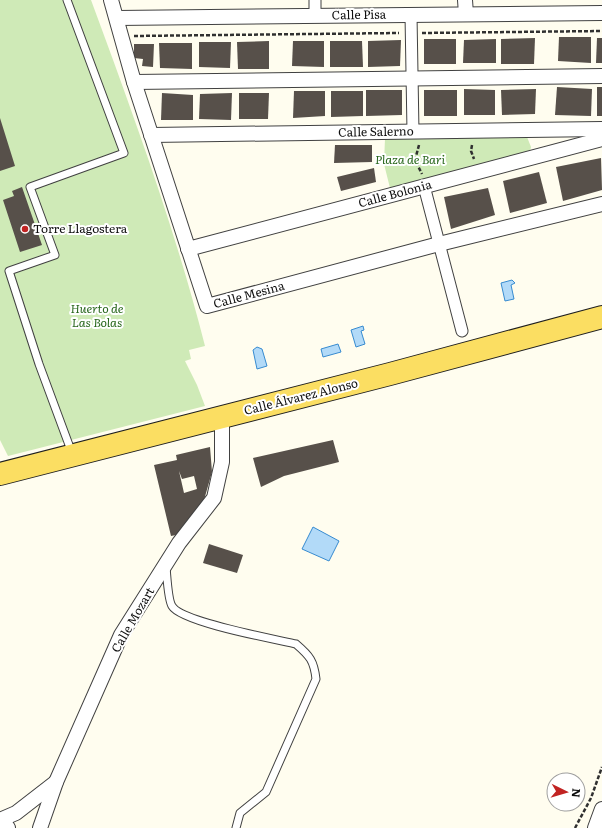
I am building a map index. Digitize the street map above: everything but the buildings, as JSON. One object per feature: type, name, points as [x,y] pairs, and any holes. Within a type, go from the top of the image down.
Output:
[{"type":"main road","name":"Calle Álvarez Alonso","points":[[0,474],[469,353],[602,317]]},
{"type":"street","name":"Calle Mesina","points":[[111,0],[134,82],[207,306],[439,244],[602,204]]},
{"type":"street","points":[[315,0],[315,16]]},
{"type":"street","points":[[465,0],[466,14]]},
{"type":"street","name":"Calle Pisa","points":[[117,18],[602,13]]},
{"type":"street","points":[[411,15],[413,132]]},
{"type":"street","points":[[134,82],[602,76]]},
{"type":"street","name":"Calle Salerno","points":[[151,135],[602,129]]},
{"type":"street","name":"Calle Bolonia","points":[[188,249],[602,139]]},
{"type":"street","points":[[424,186],[462,331]]},
{"type":"street","name":"Calle Mozart","points":[[40,828],[56,782],[122,635],[165,565],[214,498],[222,462],[222,417]]},
{"type":"street","points":[[3,822],[56,782]]},
{"type":"street","points":[[595,828],[602,809]]},
{"type":"lane","points":[[67,0],[124,153],[30,187],[55,255],[9,271],[39,364],[72,455]]},
{"type":"lane","points":[[165,565],[171,605],[176,612],[198,620],[296,644],[307,654],[314,664],[316,679],[266,792],[240,813],[236,828]]},
{"type":"path","points":[[122,36],[602,31]]},
{"type":"path","points":[[475,131],[471,152],[481,171]]},
{"type":"path","points":[[413,132],[420,142],[416,160],[423,177],[424,186]]},
{"type":"path","points":[[575,828],[591,798],[602,767]]},
{"type":"green space","name":"Huerto de Las Bolas","points":[[0,0],[91,0],[138,128],[167,215],[205,346],[189,350],[191,359],[185,361],[197,385],[205,406],[8,456],[0,440]]},
{"type":"green space","name":"Plaza de Bari","points":[[527,137],[531,147],[529,155],[390,188],[384,164],[385,138]]},
{"type":"water","points":[[512,280],[515,283],[511,285],[514,299],[505,301],[501,283]]},
{"type":"water","points":[[363,326],[364,330],[361,331],[365,344],[356,347],[351,330]]},
{"type":"water","points":[[338,344],[341,352],[323,357],[321,349]]},
{"type":"water","points":[[257,347],[262,349],[267,366],[257,369],[253,350]]},
{"type":"water","points":[[313,527],[339,541],[329,561],[302,549]]},
{"type":"place","name":"Torre Llagostera","points":[[25,229]]}]
